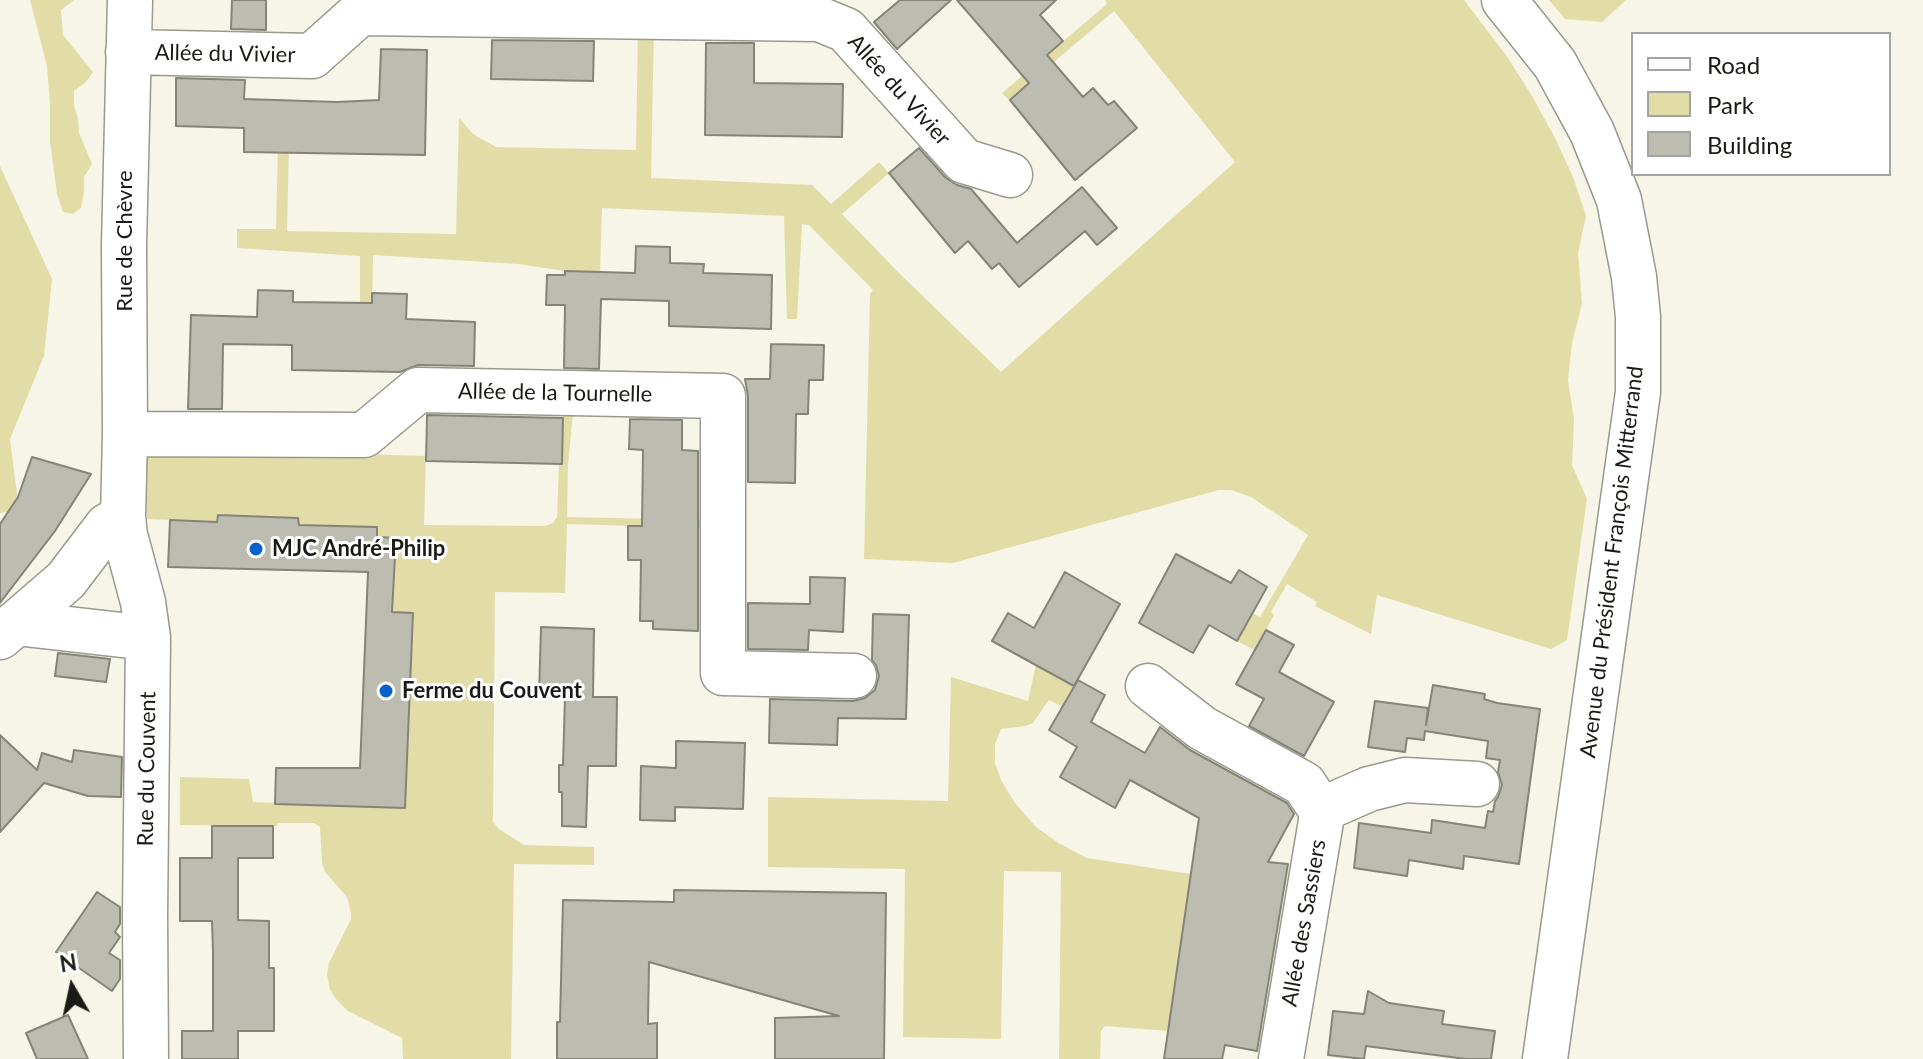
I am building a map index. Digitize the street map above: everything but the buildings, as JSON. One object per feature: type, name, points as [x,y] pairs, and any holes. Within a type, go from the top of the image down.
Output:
[{"type":"street","name":"Rue de Chèvre","points":[[124,499],[124,245],[130,0]]},
{"type":"street","name":"Avenue du Président François Mitterrand","points":[[1504,0],[1555,64],[1597,142],[1619,200],[1634,277],[1638,317],[1638,392],[1545,1059]]},
{"type":"street","name":"Allée du Vivier","points":[[128,52],[312,56],[360,13],[819,19],[846,30],[964,161],[1010,175]]},
{"type":"street","name":"Allée de la Tournelle","points":[[125,434],[364,435],[418,390],[723,396],[723,673],[854,676]]},
{"type":"street","name":"Rue du Couvent","points":[[124,499],[125,535],[143,602],[148,638],[146,1059]]},
{"type":"street","points":[[21,619],[66,580],[124,499]]},
{"type":"street","points":[[21,619],[136,574]]},
{"type":"street","points":[[21,619],[148,638]]},
{"type":"street","name":"Allée des Sassiers","points":[[1148,686],[1202,728],[1304,784],[1321,810],[1281,1059]]},
{"type":"street","points":[[1321,810],[1369,789],[1405,780],[1477,784]]},
{"type":"green space","points":[[30,0],[74,0],[61,10],[63,35],[93,72],[74,91],[79,133],[92,164],[84,177],[81,208],[73,214],[63,212],[57,194],[50,141],[47,66]]},
{"type":"green space","points":[[1105,0],[1464,0],[1506,55],[1555,138],[1586,216],[1578,253],[1582,304],[1572,343],[1568,380],[1574,419],[1572,465],[1587,499],[1567,640],[1551,649],[1377,595],[1371,634],[1315,606],[1317,602],[1287,584],[1255,650],[1237,641],[1252,613],[1260,617],[1308,535],[1251,497],[1231,490],[1219,490],[953,563],[864,559],[870,294],[873,290],[809,225],[802,224],[797,319],[787,319],[784,216],[602,208],[600,272],[373,255],[371,372],[360,372],[360,256],[237,248],[237,229],[276,229],[279,101],[290,101],[287,231],[456,234],[459,118],[473,134],[496,147],[636,150],[638,29],[654,29],[651,178],[812,185],[831,204],[879,162],[889,173],[842,214],[1001,372],[1235,162],[1114,11],[1009,100],[1002,93],[1107,4]]},
{"type":"green space","points":[[1549,0],[1626,0],[1602,22],[1565,19]]},
{"type":"green space","points":[[0,166],[52,279],[44,356],[10,439],[19,510],[0,513]]},
{"type":"green space","points":[[563,413],[573,413],[567,517],[707,520],[707,528],[567,524],[565,593],[495,592],[493,822],[524,845],[594,847],[594,865],[514,864],[511,1059],[403,1059],[402,1038],[348,1011],[330,990],[327,974],[329,963],[351,919],[351,913],[347,897],[325,872],[320,827],[314,823],[278,823],[277,826],[180,825],[180,777],[249,779],[253,802],[405,808],[392,612],[395,538],[377,537],[377,527],[299,525],[298,518],[218,515],[217,522],[147,519],[147,458],[164,448],[426,456],[424,525],[545,526],[557,517]]},
{"type":"green space","points":[[1036,665],[1074,686],[1063,707],[1049,700],[1033,723],[1001,729],[995,744],[995,763],[1015,803],[1036,827],[1087,858],[1191,874],[1168,1031],[1105,1026],[1101,1031],[1100,1059],[1059,1059],[1061,872],[1004,871],[1001,1039],[903,1037],[905,869],[768,867],[768,797],[948,801],[951,677],[1028,701]]},
{"type":"place","name":"MJC André-Philip","points":[[256,549]]},
{"type":"place","name":"Ferme du Couvent","points":[[386,691]]}]
